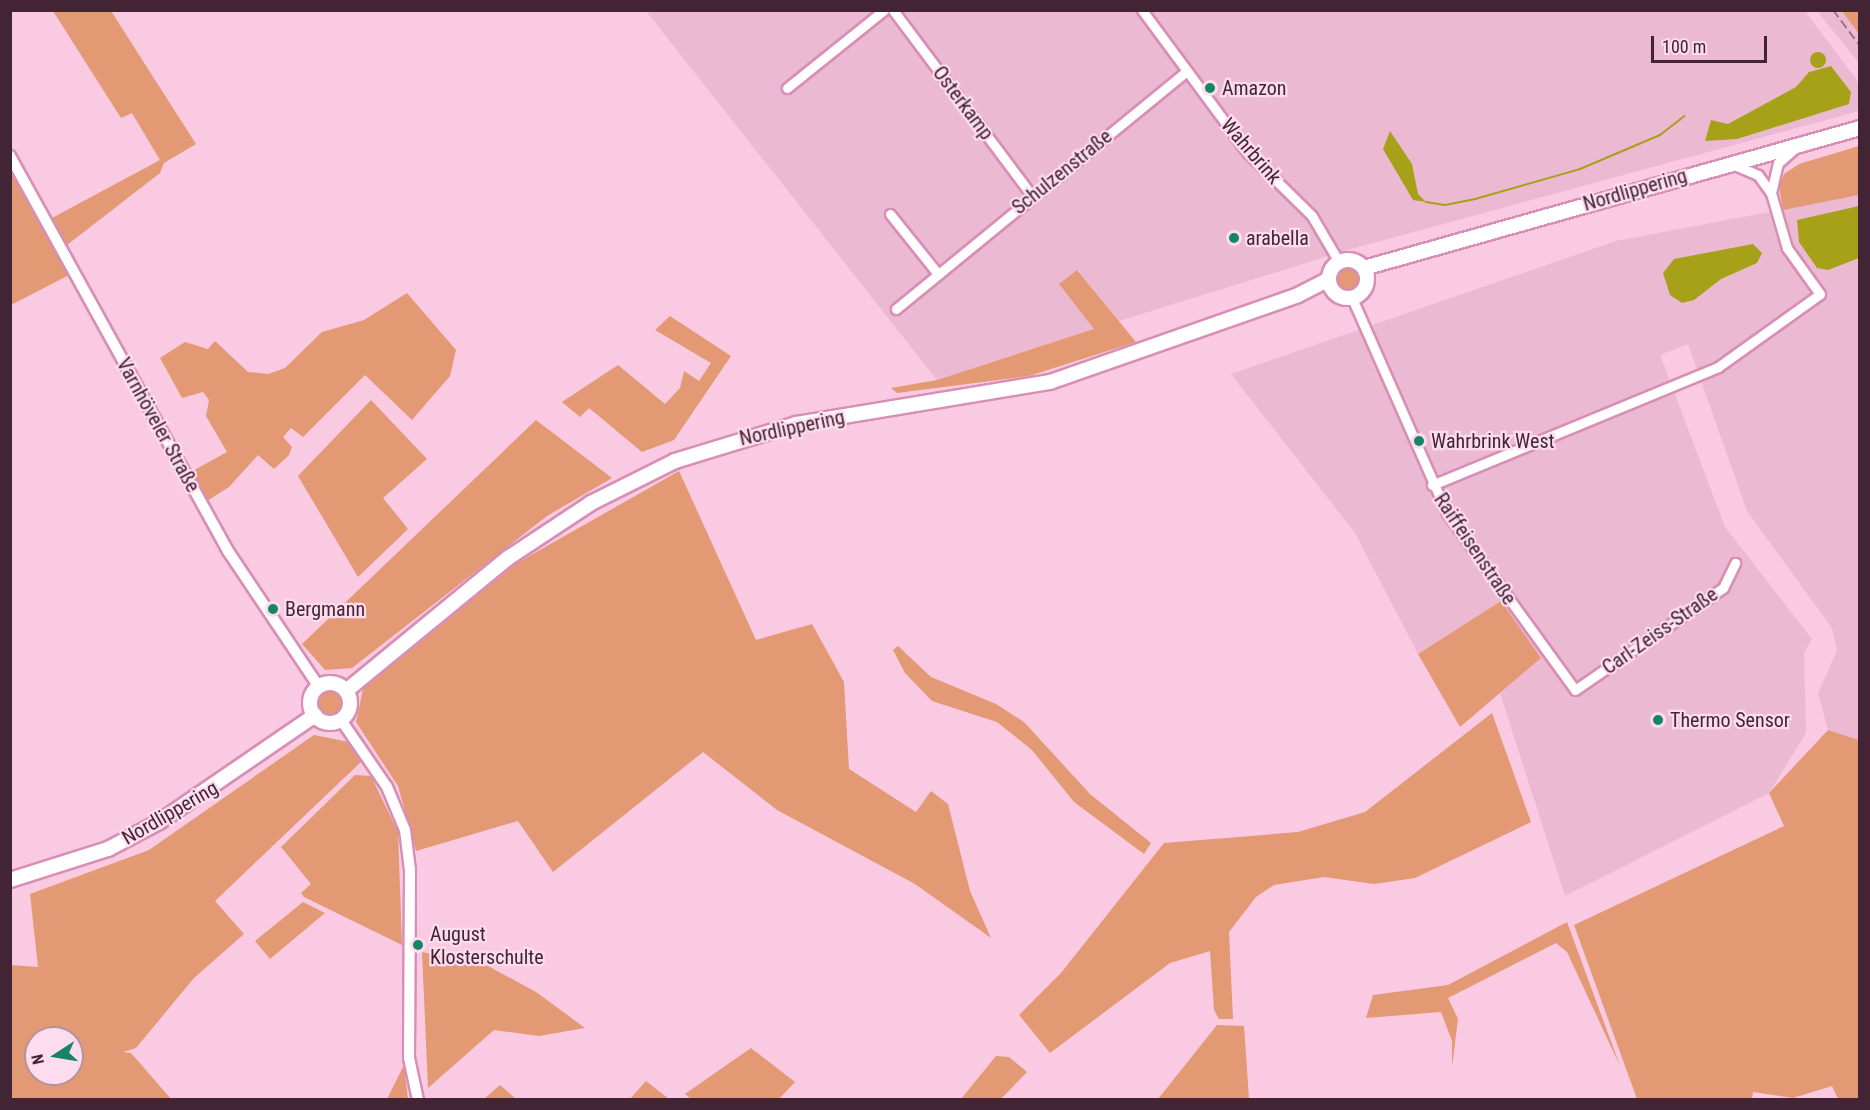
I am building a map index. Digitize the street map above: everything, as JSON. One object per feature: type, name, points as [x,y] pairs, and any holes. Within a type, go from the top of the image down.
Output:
[{"type":"main road","name":"Nordlippering","points":[[1365,274],[1723,165],[1860,128]]},
{"type":"main road","points":[[1351,260],[1365,274],[1352,298],[1331,286],[1339,262],[1351,260]]},
{"type":"main road","name":"Nordlippering","points":[[346,691],[508,558],[591,503],[675,461],[796,424],[1050,382],[1299,295],[1331,286]]},
{"type":"main road","points":[[333,684],[346,691],[350,704],[341,720],[327,723],[315,715],[311,702],[319,687],[333,684]]},
{"type":"main road","name":"Nordlippering","points":[[10,880],[108,849],[159,822],[315,715]]},
{"type":"street","points":[[787,88],[884,10]]},
{"type":"street","name":"Osterkamp","points":[[893,10],[1032,196]]},
{"type":"street","name":"Wahrbrink","points":[[1142,10],[1253,159],[1312,216],[1339,262]]},
{"type":"street","name":"Schulzenstraße","points":[[896,309],[1186,71]]},
{"type":"street","points":[[1770,193],[1778,163],[1808,141]]},
{"type":"street","name":"Varnhöveler Straße","points":[[10,156],[228,551],[319,687]]},
{"type":"street","points":[[1432,485],[1718,367],[1820,294],[1788,248],[1770,193],[1750,170],[1723,165]]},
{"type":"street","points":[[890,214],[938,274]]},
{"type":"street","name":"Raiffeisenstraße","points":[[1352,298],[1432,485],[1575,690]]},
{"type":"street","name":"Carl-Zeiss-Straße","points":[[1575,690],[1723,588],[1735,563]]},
{"type":"street","points":[[341,720],[387,787],[405,830],[410,870],[410,1058],[418,1100]]},
{"type":"shaded area","points":[[53,11],[111,11],[196,144],[164,163],[160,173],[67,245],[52,218],[160,160],[132,113],[121,118]]},
{"type":"shaded area","points":[[646,11],[1805,11],[1859,83],[1859,111],[1351,249],[1119,321],[1077,270],[1060,284],[1095,329],[937,380]]},
{"type":"shaded area","points":[[1817,11],[1842,11],[1859,34],[1859,63]]},
{"type":"shaded area","points":[[1842,11],[1859,11],[1859,34]]},
{"type":"shaded area","points":[[1818,52],[1824,54],[1826,60],[1824,66],[1818,68],[1812,66],[1810,60],[1812,54]]},
{"type":"shaded area","points":[[1831,66],[1851,92],[1849,104],[1737,139],[1705,141],[1711,120],[1728,124],[1796,87],[1809,72]]},
{"type":"shaded area","points":[[1390,131],[1412,164],[1418,194],[1426,202],[1413,200],[1383,149]]},
{"type":"shaded area","points":[[1859,146],[1859,195],[1783,210],[1779,187],[1784,174],[1799,164]]},
{"type":"shaded area","points":[[10,171],[71,274],[11,305],[10,305]]},
{"type":"shaded area","name":"Wahrbrink West","points":[[1859,195],[1859,740],[1828,730],[1818,693],[1837,651],[1832,628],[1747,511],[1688,344],[1660,355],[1725,527],[1812,639],[1804,653],[1806,733],[1769,793],[1565,896],[1500,693],[1541,658],[1501,601],[1418,654],[1355,533],[1231,374],[1616,241]]},
{"type":"shaded area","points":[[1859,206],[1859,258],[1828,270],[1817,268],[1799,242],[1797,220]]},
{"type":"shaded area","points":[[1753,244],[1762,253],[1757,263],[1721,279],[1694,300],[1682,303],[1670,295],[1663,273],[1674,259]]},
{"type":"shaded area","points":[[1348,264],[1359,268],[1363,279],[1359,290],[1348,294],[1337,290],[1333,279],[1337,268]]},
{"type":"shaded area","points":[[1077,270],[1136,342],[1029,376],[897,393],[891,388],[937,380],[1094,329],[1059,284]]},
{"type":"shaded area","points":[[407,293],[456,350],[450,376],[412,420],[365,375],[303,437],[291,428],[283,437],[292,447],[289,455],[274,469],[258,455],[229,487],[207,501],[191,472],[227,452],[206,416],[209,400],[203,392],[182,398],[160,358],[185,342],[208,349],[215,341],[248,372],[268,374],[285,368],[322,332],[364,320]]},
{"type":"shaded area","points":[[670,316],[731,356],[674,440],[642,452],[589,408],[580,417],[562,402],[618,365],[665,404],[680,388],[684,371],[699,381],[711,363],[655,330]]},
{"type":"shaded area","points":[[371,400],[427,459],[383,498],[408,529],[358,577],[298,476]]},
{"type":"shaded area","points":[[536,420],[612,478],[547,516],[352,668],[325,670],[302,644]]},
{"type":"shaded area","points":[[679,471],[756,640],[812,624],[844,682],[849,769],[916,812],[931,791],[948,804],[970,891],[991,938],[915,884],[777,810],[703,752],[553,872],[518,821],[416,851],[398,786],[356,722],[363,689],[517,563]]},
{"type":"shaded area","points":[[1501,601],[1541,658],[1460,727],[1418,654]]},
{"type":"shaded area","points":[[898,646],[931,677],[996,704],[1024,722],[1090,794],[1151,843],[1144,854],[1074,802],[1032,750],[997,722],[932,701],[905,673],[893,650]]},
{"type":"shaded area","points":[[330,688],[341,692],[345,703],[341,714],[330,718],[319,714],[315,703],[319,692]]},
{"type":"shaded area","points":[[1492,713],[1531,822],[1415,878],[1374,884],[1324,877],[1274,885],[1256,897],[1229,932],[1233,1019],[1219,1019],[1214,1010],[1210,951],[1170,963],[1050,1053],[1019,1015],[1061,973],[1164,843],[1298,832],[1365,812]]},
{"type":"shaded area","points":[[1828,730],[1859,740],[1859,1099],[1838,1099],[1832,1086],[1793,1098],[1753,1092],[1752,1099],[1637,1099],[1574,925],[1784,826],[1769,793]]},
{"type":"shaded area","points":[[314,735],[349,742],[362,761],[215,901],[244,934],[194,978],[136,1048],[123,1052],[131,1053],[171,1099],[11,1099],[11,965],[38,967],[30,894],[149,850]]},
{"type":"shaded area","points":[[355,775],[371,776],[398,832],[402,945],[304,897],[301,893],[311,884],[281,847]]},
{"type":"shaded area","points":[[303,902],[325,913],[270,959],[255,941]]},
{"type":"shaded area","points":[[1567,922],[1620,1066],[1567,952],[1556,943],[1448,998],[1458,1019],[1452,1067],[1452,1041],[1441,1012],[1366,1018],[1373,995],[1448,985]]},
{"type":"shaded area","points":[[422,952],[488,966],[536,992],[585,1028],[539,1036],[494,1030],[428,1088]]},
{"type":"shaded area","points":[[1217,1025],[1244,1026],[1249,1099],[1158,1099]]},
{"type":"shaded area","points":[[751,1048],[795,1082],[779,1099],[691,1099],[685,1094]]},
{"type":"shaded area","points":[[996,1056],[1009,1057],[1027,1072],[1001,1099],[961,1099]]},
{"type":"shaded area","points":[[404,1065],[408,1099],[387,1099]]},
{"type":"shaded area","points":[[646,1081],[669,1099],[630,1099]]},
{"type":"shaded area","points":[[500,1085],[516,1099],[484,1099]]},
{"type":"waterway","points":[[1426,202],[1445,205],[1475,199],[1580,169],[1660,135],[1684,116]]},
{"type":"railway","points":[[1833,10],[1860,46]]},
{"type":"place","name":"Amazon","points":[[1210,88]]},
{"type":"place","name":"arabella","points":[[1234,238]]},
{"type":"place","name":"Wahrbrink West","points":[[1419,441]]},
{"type":"place","name":"Bergmann","points":[[273,609]]},
{"type":"place","name":"Thermo Sensor","points":[[1658,720]]},
{"type":"place","name":"August Klosterschulte","points":[[418,945]]}]
